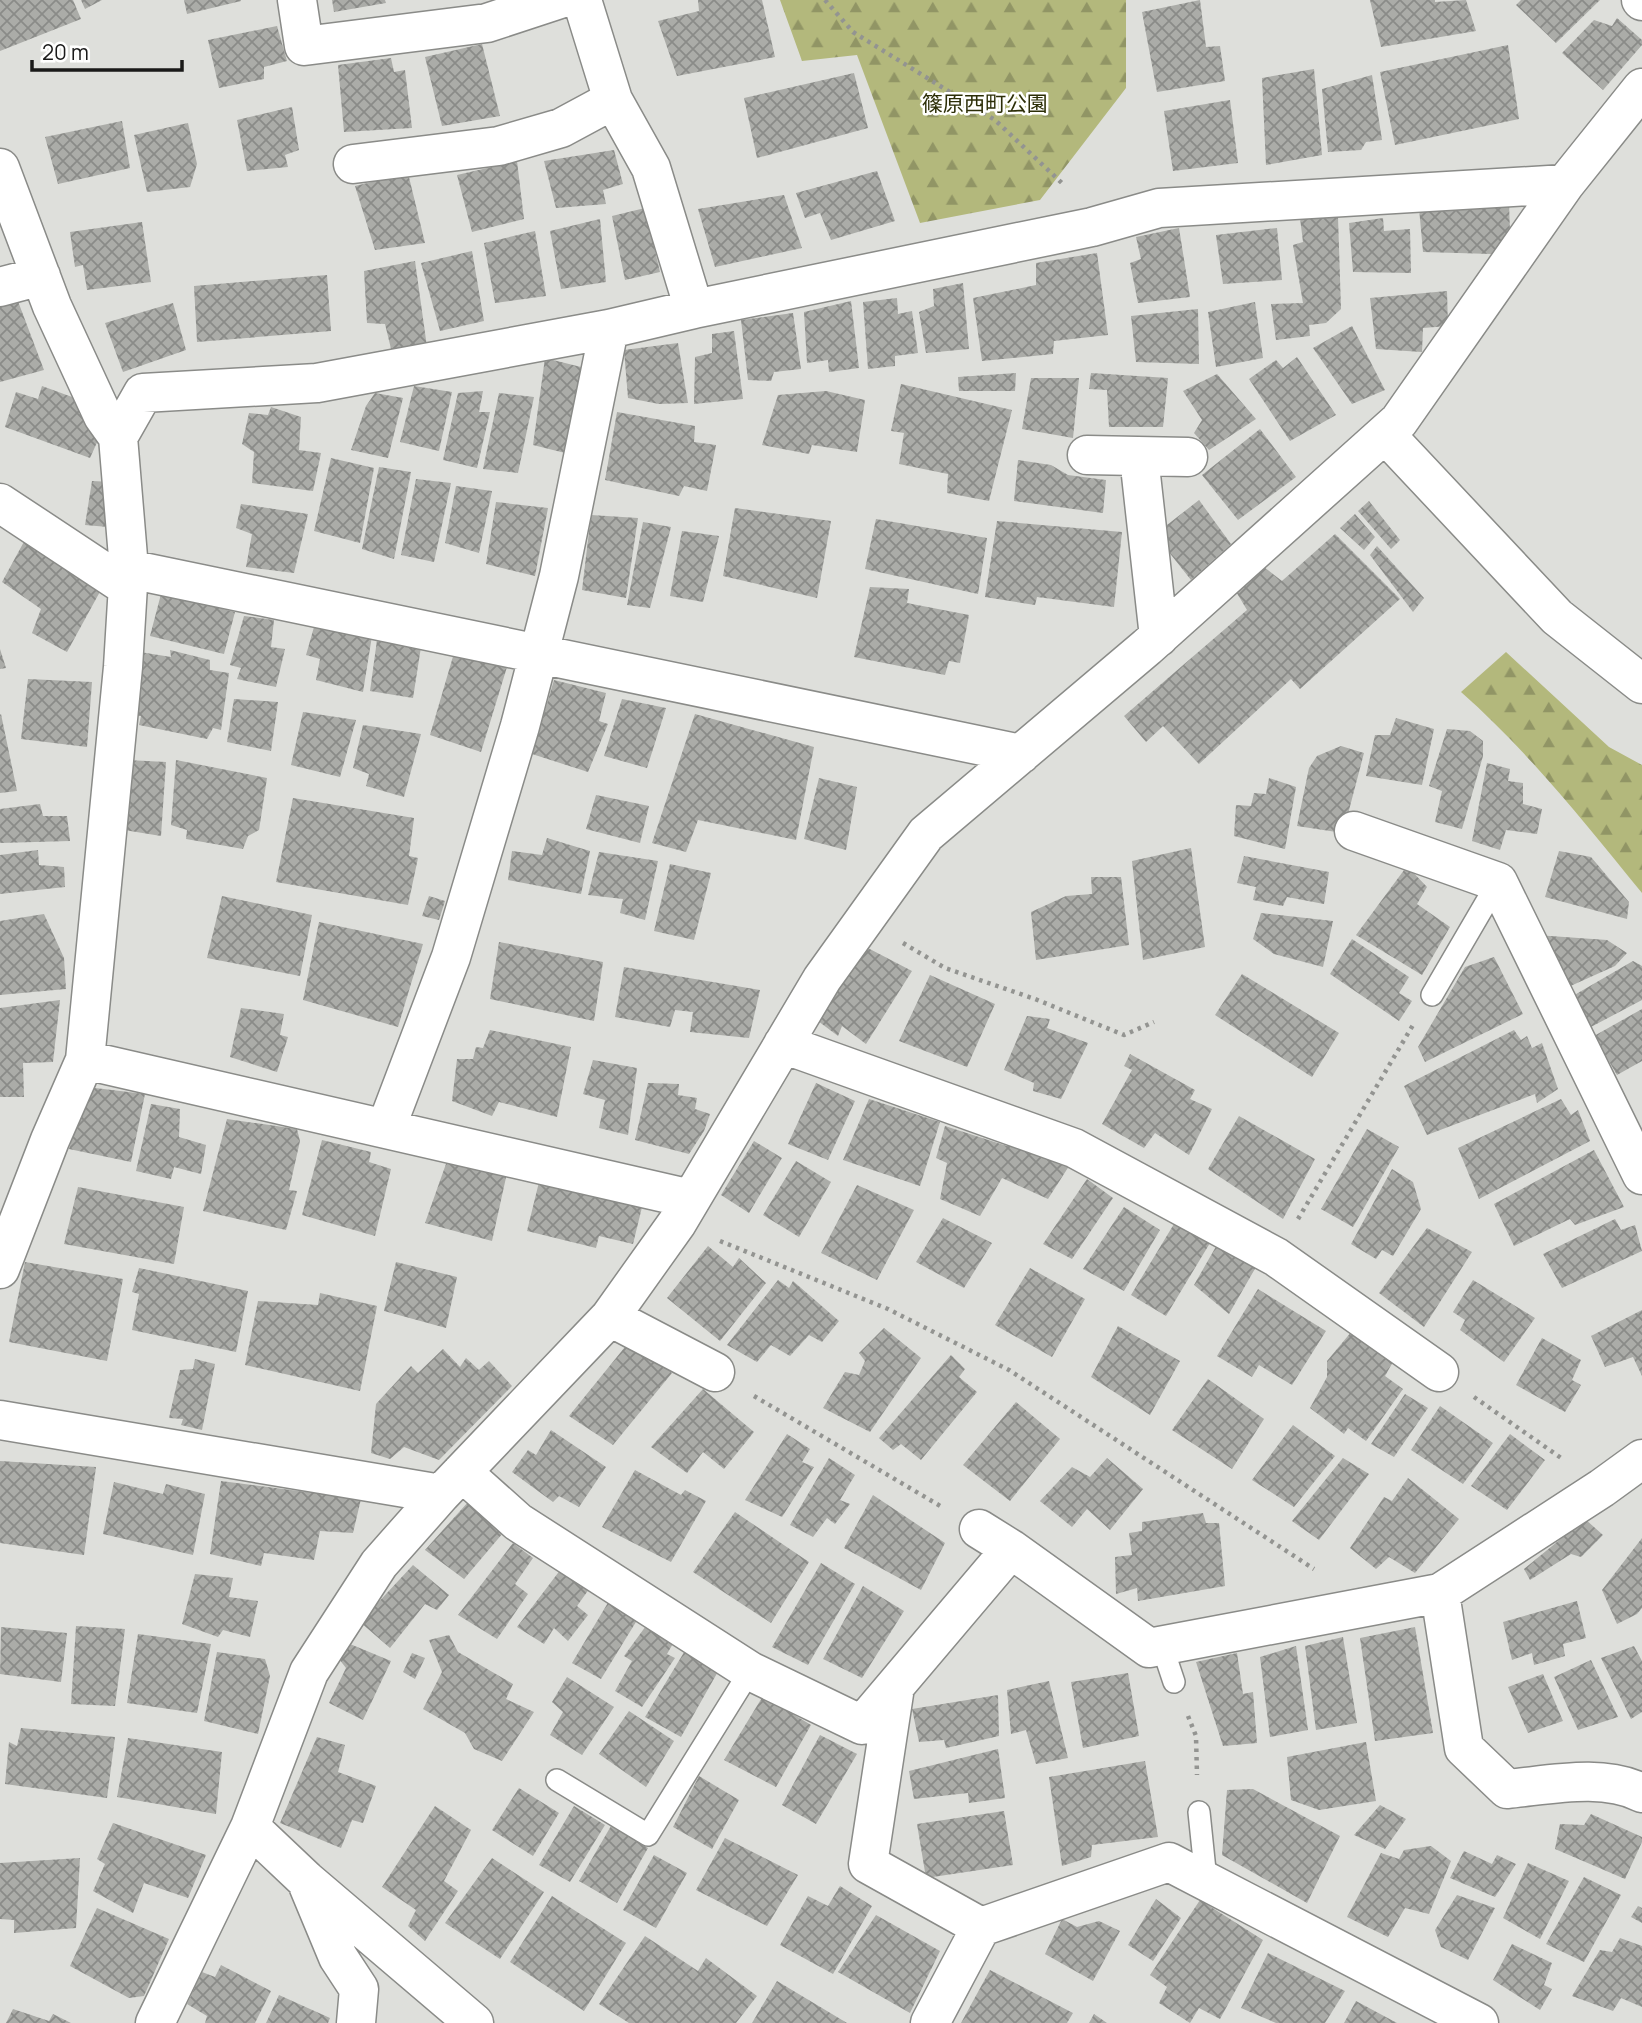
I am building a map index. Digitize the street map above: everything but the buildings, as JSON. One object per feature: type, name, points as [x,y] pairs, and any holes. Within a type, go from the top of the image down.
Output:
[{"type":"street","points":[[297,0],[304,46],[487,23],[557,0]]},
{"type":"street","points":[[582,0],[613,100],[651,169],[694,309]]},
{"type":"street","points":[[155,2023],[250,1827],[309,1672],[379,1564],[451,1483],[610,1317],[684,1211],[822,979],[926,834],[1159,637],[1399,421],[1565,184],[1642,88]]},
{"type":"street","points":[[353,164],[499,146],[561,128],[613,100]]},
{"type":"street","points":[[0,168],[52,306],[103,416],[118,437],[128,578],[123,667],[85,1059],[0,1269]]},
{"type":"street","points":[[118,437],[143,393],[317,383],[609,329],[1092,227],[1159,208],[1565,184]]},
{"type":"street","points":[[0,287],[41,276]]},
{"type":"street","points":[[386,1128],[451,957],[520,726],[559,576],[609,329]]},
{"type":"street","points":[[1385,434],[1558,617],[1642,684]]},
{"type":"street","points":[[1087,455],[1188,457]]},
{"type":"street","points":[[1139,457],[1159,637]]},
{"type":"street","points":[[0,503],[128,578],[538,653],[1021,754]]},
{"type":"street","points":[[1354,831],[1498,882],[1642,1175]]},
{"type":"street","points":[[783,1044],[1074,1148],[1276,1257],[1439,1372]]},
{"type":"street","points":[[85,1059],[386,1128],[684,1211]]},
{"type":"street","points":[[610,1317],[715,1372]]},
{"type":"street","points":[[0,1420],[451,1483],[518,1522],[750,1671],[862,1725],[1011,1549]]},
{"type":"street","points":[[979,1529],[1149,1648],[1440,1594],[1642,1459]]},
{"type":"street","points":[[1440,1594],[1464,1748],[1507,1789],[1577,1783],[1625,1784],[1642,1793]]},
{"type":"street","points":[[895,1687],[868,1864],[981,1927]]},
{"type":"street","points":[[250,1827],[306,1880],[474,2023]]},
{"type":"street","points":[[930,2023],[981,1927],[1169,1863],[1479,2023]]},
{"type":"street","points":[[306,1880],[338,1957],[359,1989],[356,2023]]},
{"type":"lane","points":[[1432,995],[1498,882]]},
{"type":"lane","points":[[1162,1646],[1174,1682]]},
{"type":"lane","points":[[557,1780],[648,1835],[750,1671]]},
{"type":"lane","points":[[1199,1812],[1206,1880]]},
{"type":"path","points":[[825,0],[853,32],[995,120],[1061,182],[1092,227]]},
{"type":"path","points":[[864,919],[945,968],[1035,999],[1124,1035],[1154,1022]]},
{"type":"path","points":[[1276,1257],[1432,995]]},
{"type":"path","points":[[684,1211],[1009,1370],[1309,1565],[1339,1589],[1355,1610]]},
{"type":"path","points":[[715,1372],[979,1529]]},
{"type":"path","points":[[1439,1372],[1602,1488]]},
{"type":"path","points":[[1174,1682],[1196,1736],[1199,1812]]},
{"type":"green space","name":"篠原西町公園","points":[[780,0],[1126,0],[1126,88],[1040,200],[920,223],[857,55],[802,61]]},
{"type":"green space","points":[[1506,652],[1609,747],[1642,765],[1642,893],[1578,814],[1533,764],[1461,692]]}]
